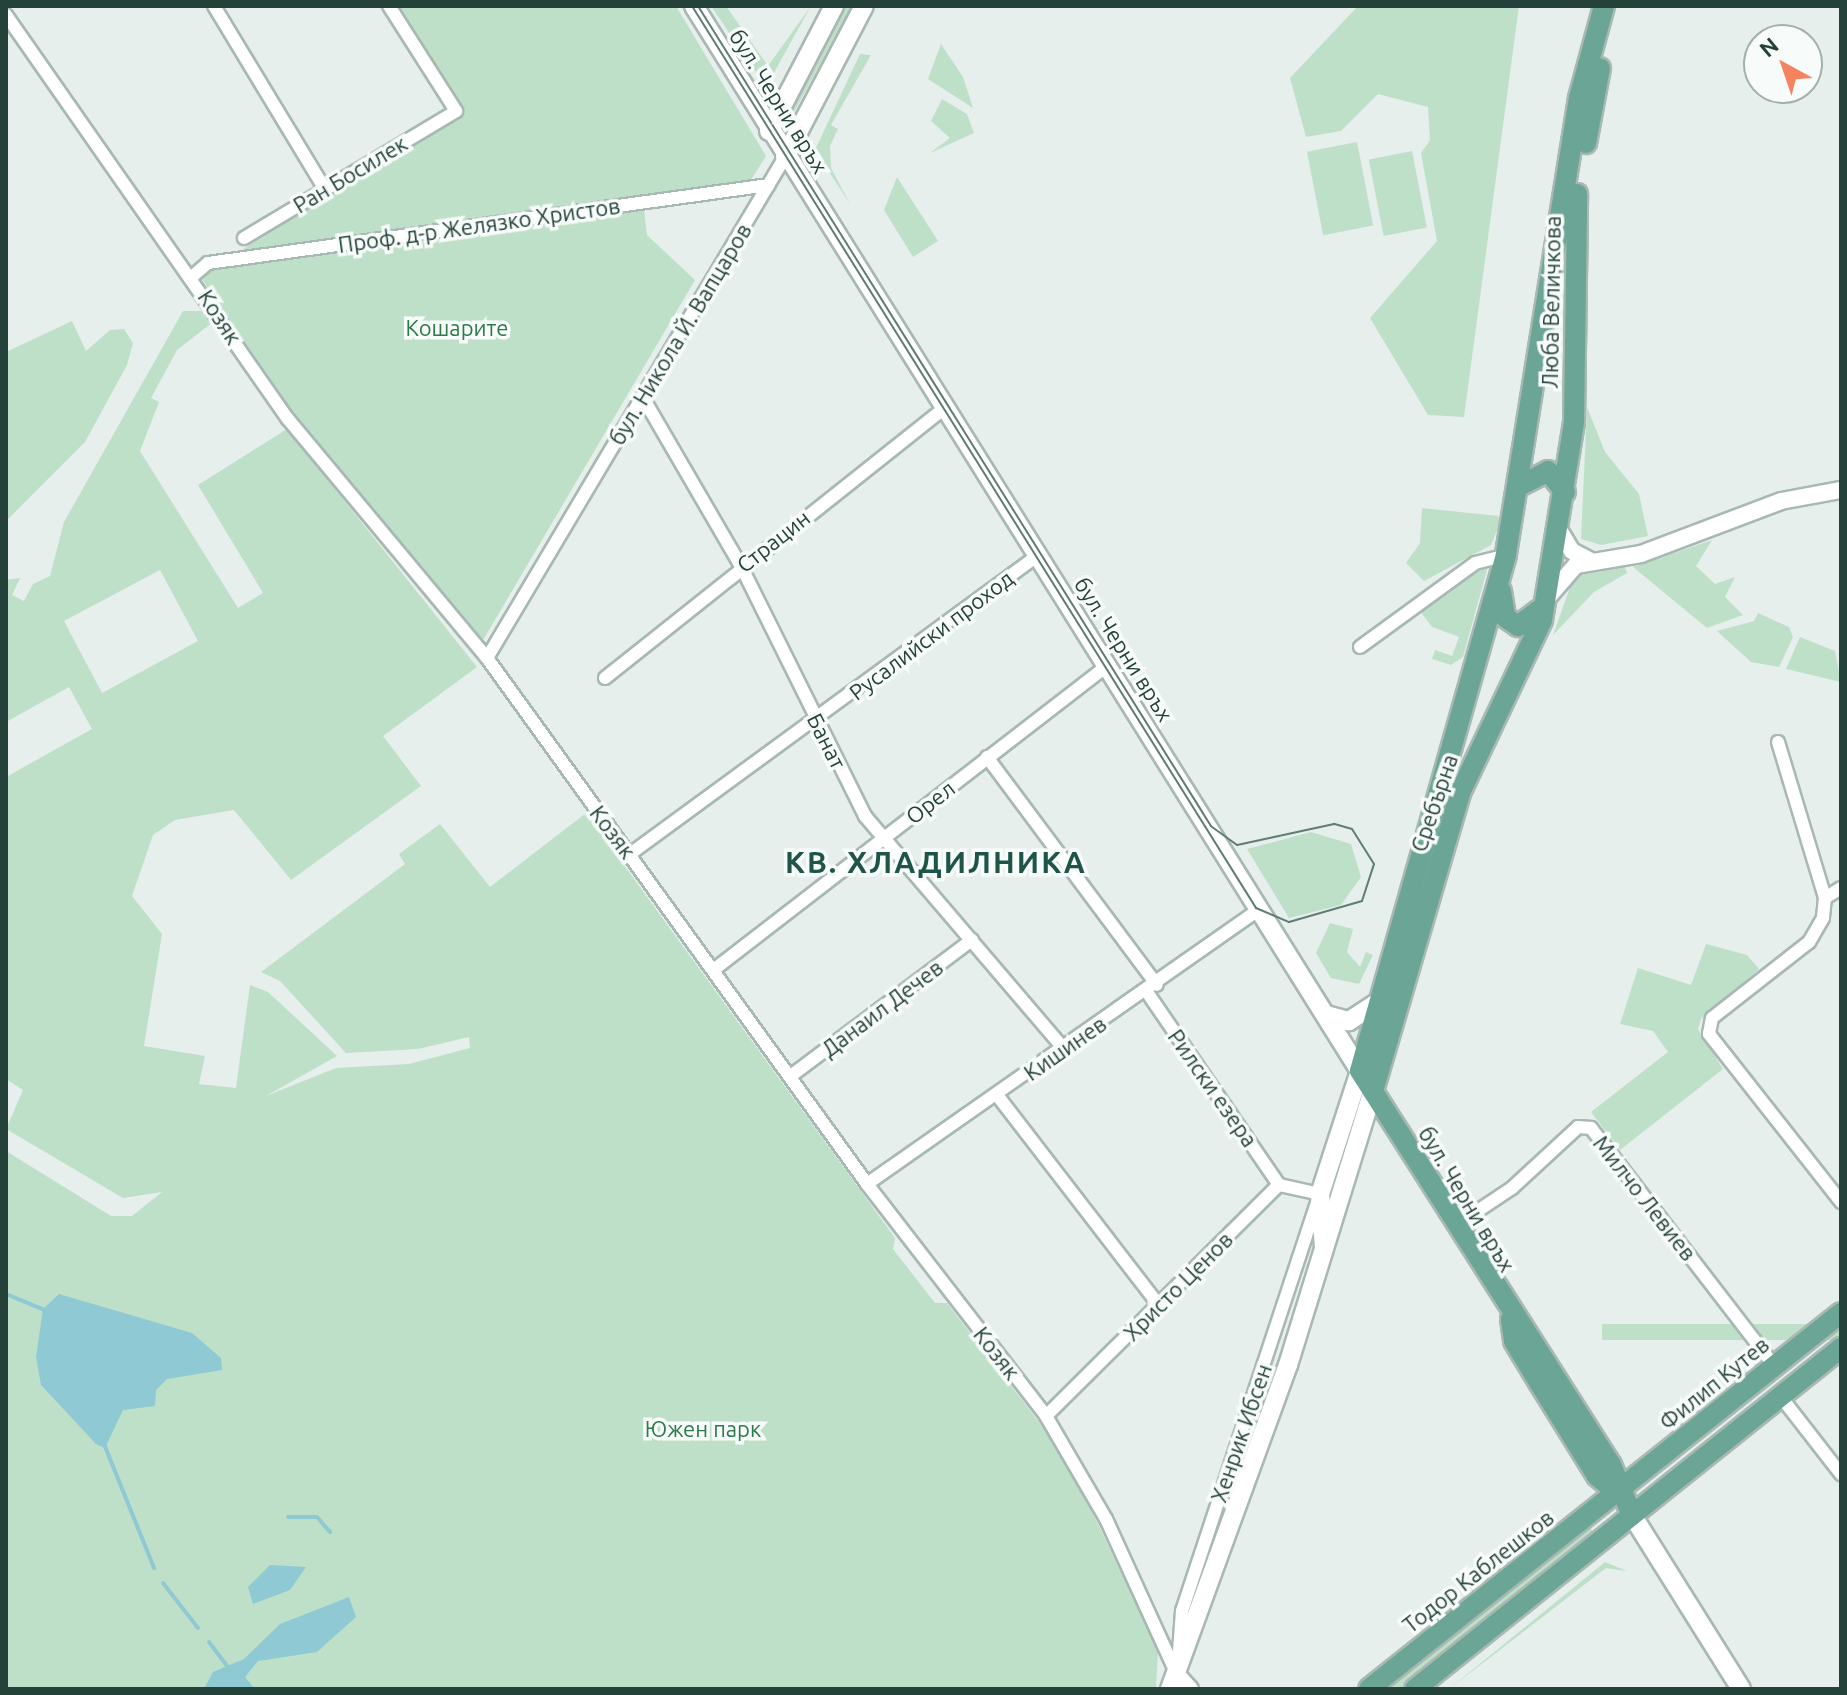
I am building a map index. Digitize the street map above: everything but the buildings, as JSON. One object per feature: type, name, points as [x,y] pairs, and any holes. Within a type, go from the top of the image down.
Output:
[{"type":"main road","name":"бул. Черни връх","points":[[694,6],[785,157],[1326,1015],[1511,1319],[1527,1330],[1611,1465],[1617,1492],[1741,1689]]},
{"type":"main road","points":[[769,131],[834,6]]},
{"type":"main road","name":"бул. Никола Й. Вапцаров","points":[[785,157],[864,6]]},
{"type":"main road","name":"Люба Величкова","points":[[1521,485],[1579,98],[1604,6]]},
{"type":"main road","name":"Люба Величкова","points":[[1547,600],[1561,533],[1574,422],[1575,214],[1617,6]]},
{"type":"main road","points":[[1521,485],[1548,471],[1565,492]]},
{"type":"main road","name":"Сребърна","points":[[1360,1071],[1500,583],[1521,485]]},
{"type":"main road","points":[[1500,583],[1505,617],[1518,626],[1532,622],[1547,600]]},
{"type":"main road","name":"Сребърна","points":[[1373,1091],[1460,793],[1489,721],[1535,644],[1547,600]]},
{"type":"main road","points":[[1326,1015],[1349,1021],[1380,1001]]},
{"type":"main road","name":"Хенрик Ибсен","points":[[1324,1248],[1320,1194],[1360,1071]]},
{"type":"main road","name":"Хенрик Ибсен","points":[[1173,1682],[1324,1248],[1373,1091]]},
{"type":"main road","name":"Филип Кутев","points":[[1617,1492],[1841,1313]]},
{"type":"main road","points":[[1415,1689],[1841,1348]]},
{"type":"main road","name":"Тодор Каблешков","points":[[1369,1689],[1617,1492]]},
{"type":"street","points":[[214,6],[325,189]]},
{"type":"street","name":"Ран Босилек","points":[[244,238],[456,111],[389,6]]},
{"type":"street","name":"Козяк","points":[[6,15],[194,275],[288,419],[487,658],[716,968],[867,1184],[1046,1416],[1106,1519],[1173,1682]]},
{"type":"street","name":"бул. Никола Й. Вапцаров","points":[[487,658],[785,157]]},
{"type":"street","name":"Проф. д-р Желязко Христов","points":[[194,275],[208,263],[769,185]]},
{"type":"street","name":"Банат","points":[[642,396],[741,566],[816,720],[884,839],[1064,1049]]},
{"type":"street","name":"Страцин","points":[[605,678],[741,566],[944,408]]},
{"type":"street","name":"Сребърна","points":[[1547,600],[1564,573],[1591,561],[1641,554],[1781,501],[1841,490]]},
{"type":"street","points":[[1561,533],[1572,551],[1591,561]]},
{"type":"street","points":[[1360,647],[1475,563],[1506,555]]},
{"type":"street","name":"Русалийски проход","points":[[630,854],[1037,556]]},
{"type":"street","name":"Орел","points":[[716,968],[1107,666]]},
{"type":"street","points":[[1778,742],[1825,898],[1809,942],[1712,1018],[1709,1034],[1841,1202]]},
{"type":"street","name":"Рилски езера","points":[[987,757],[1152,989],[1279,1185]]},
{"type":"street","points":[[1825,898],[1841,888]]},
{"type":"street","name":"Кишинев","points":[[867,1184],[1152,989],[1260,909]]},
{"type":"street","name":"Данаил Дечев","points":[[792,1075],[972,940]]},
{"type":"street","points":[[997,1095],[1159,1305]]},
{"type":"street","name":"Милчо Левиев","points":[[1455,1226],[1512,1188],[1578,1127],[1591,1128],[1774,1366]]},
{"type":"street","points":[[1279,1185],[1320,1194]]},
{"type":"street","name":"Христо Ценов","points":[[1046,1416],[1279,1185]]},
{"type":"street","name":"Хенрик Ибсен","points":[[1173,1682],[1182,1611],[1320,1194]]},
{"type":"street","points":[[1781,1397],[1841,1474]]},
{"type":"street","points":[[1173,1682],[1190,1689]]},
{"type":"green space","name":"Кошарите","points":[[394,6],[676,6],[766,156],[740,197],[644,210],[647,235],[695,280],[482,642],[292,417],[200,276],[460,114]]},
{"type":"green space","points":[[711,6],[726,6],[768,66],[811,6],[766,87]]},
{"type":"green space","points":[[845,6],[852,6],[793,114],[792,108]]},
{"type":"green space","points":[[1358,6],[1519,6],[1464,417],[1428,415],[1370,318],[1437,241],[1421,153],[1430,140],[1428,107],[1378,94],[1341,131],[1306,137],[1290,78]]},
{"type":"green space","points":[[941,44],[963,77],[973,108],[928,79]]},
{"type":"green space","points":[[860,54],[871,55],[831,125],[838,129],[830,146],[831,168],[850,204],[815,150]]},
{"type":"green space","points":[[942,99],[967,114],[974,133],[930,153],[950,138],[931,121]]},
{"type":"green space","points":[[1357,142],[1373,225],[1323,235],[1307,152]]},
{"type":"green space","points":[[1412,151],[1427,228],[1384,236],[1369,159]]},
{"type":"green space","points":[[897,177],[938,241],[913,257],[884,210]]},
{"type":"green space","name":"Южен парк","points":[[183,311],[206,311],[213,322],[177,350],[151,398],[159,402],[140,451],[238,608],[263,593],[198,485],[287,429],[477,667],[383,736],[421,786],[291,880],[234,810],[175,820],[153,835],[132,896],[162,934],[144,1046],[205,1056],[199,1084],[236,1088],[250,985],[268,992],[337,1056],[266,1096],[336,1068],[409,1064],[470,1048],[469,1037],[418,1049],[346,1053],[280,981],[261,972],[405,864],[399,854],[440,824],[490,887],[586,813],[895,1238],[893,1249],[935,1303],[947,1303],[1066,1457],[1158,1650],[1156,1689],[6,1689],[6,1151],[111,1216],[132,1216],[162,1192],[123,1198],[6,1129],[23,1090],[6,1079],[6,777],[92,729],[69,687],[6,722],[6,580],[20,578],[12,595],[24,601],[33,584],[50,576],[64,522]],"holes":[[[160,570],[198,641],[102,693],[64,621]]]},
{"type":"green space","points":[[72,321],[86,351],[110,330],[124,329],[133,343],[127,365],[85,442],[6,521],[6,352]]},
{"type":"green space","points":[[1587,407],[1605,452],[1639,494],[1648,536],[1601,545],[1581,539]]},
{"type":"green space","points":[[1422,508],[1498,516],[1500,523],[1491,545],[1424,581],[1406,563],[1420,543]]},
{"type":"green space","points":[[1712,540],[1696,566],[1715,584],[1735,577],[1725,597],[1743,615],[1707,628],[1633,567]]},
{"type":"green space","points":[[1490,559],[1463,657],[1451,665],[1432,659],[1435,650],[1452,656],[1459,637],[1432,627],[1420,611]]},
{"type":"green space","points":[[1625,567],[1627,573],[1594,592],[1553,635],[1574,576]]},
{"type":"green space","points":[[1758,613],[1789,627],[1793,637],[1779,667],[1751,662],[1717,631],[1754,621]]},
{"type":"green space","points":[[1800,637],[1835,651],[1841,682],[1786,669]]},
{"type":"green space","points":[[1311,832],[1351,844],[1361,877],[1341,905],[1289,918],[1247,849]]},
{"type":"green space","points":[[1330,923],[1353,929],[1347,952],[1360,967],[1366,952],[1373,955],[1359,984],[1331,978],[1316,953]]},
{"type":"green space","points":[[1706,944],[1747,955],[1759,969],[1701,1019],[1698,1029],[1723,1069],[1620,1150],[1591,1112],[1668,1052],[1653,1031],[1620,1024],[1638,968],[1691,985]]},
{"type":"green space","points":[[1602,1324],[1841,1324],[1841,1340],[1602,1340]]},
{"type":"green space","points":[[1587,1524],[1595,1534],[1404,1689],[1383,1689]]},
{"type":"green space","points":[[1605,1562],[1627,1571],[1606,1568],[1449,1689]]},
{"type":"water","points":[[59,1294],[192,1333],[221,1358],[222,1370],[167,1379],[156,1390],[155,1406],[123,1410],[105,1448],[96,1444],[41,1385],[36,1357],[43,1309]]},
{"type":"water","points":[[270,1565],[306,1567],[290,1590],[253,1604],[248,1587]]},
{"type":"water","points":[[349,1597],[356,1617],[317,1652],[258,1661],[245,1677],[255,1689],[204,1689],[213,1672],[244,1659],[280,1624]]},
{"type":"waterway","points":[[6,1294],[47,1311]]},
{"type":"waterway","points":[[104,1444],[154,1568]]},
{"type":"waterway","points":[[288,1517],[317,1517],[330,1532]]},
{"type":"waterway","points":[[163,1583],[198,1628]]},
{"type":"waterway","points":[[209,1642],[230,1670]]},
{"type":"tram line","points":[[692,6],[1256,908],[1289,922],[1362,901],[1374,864],[1352,829],[1334,824],[1237,845],[1211,826],[698,6]]},
{"type":"district","name":"КВ. ХЛАДИЛНИКА","points":[[936,862]]}]
